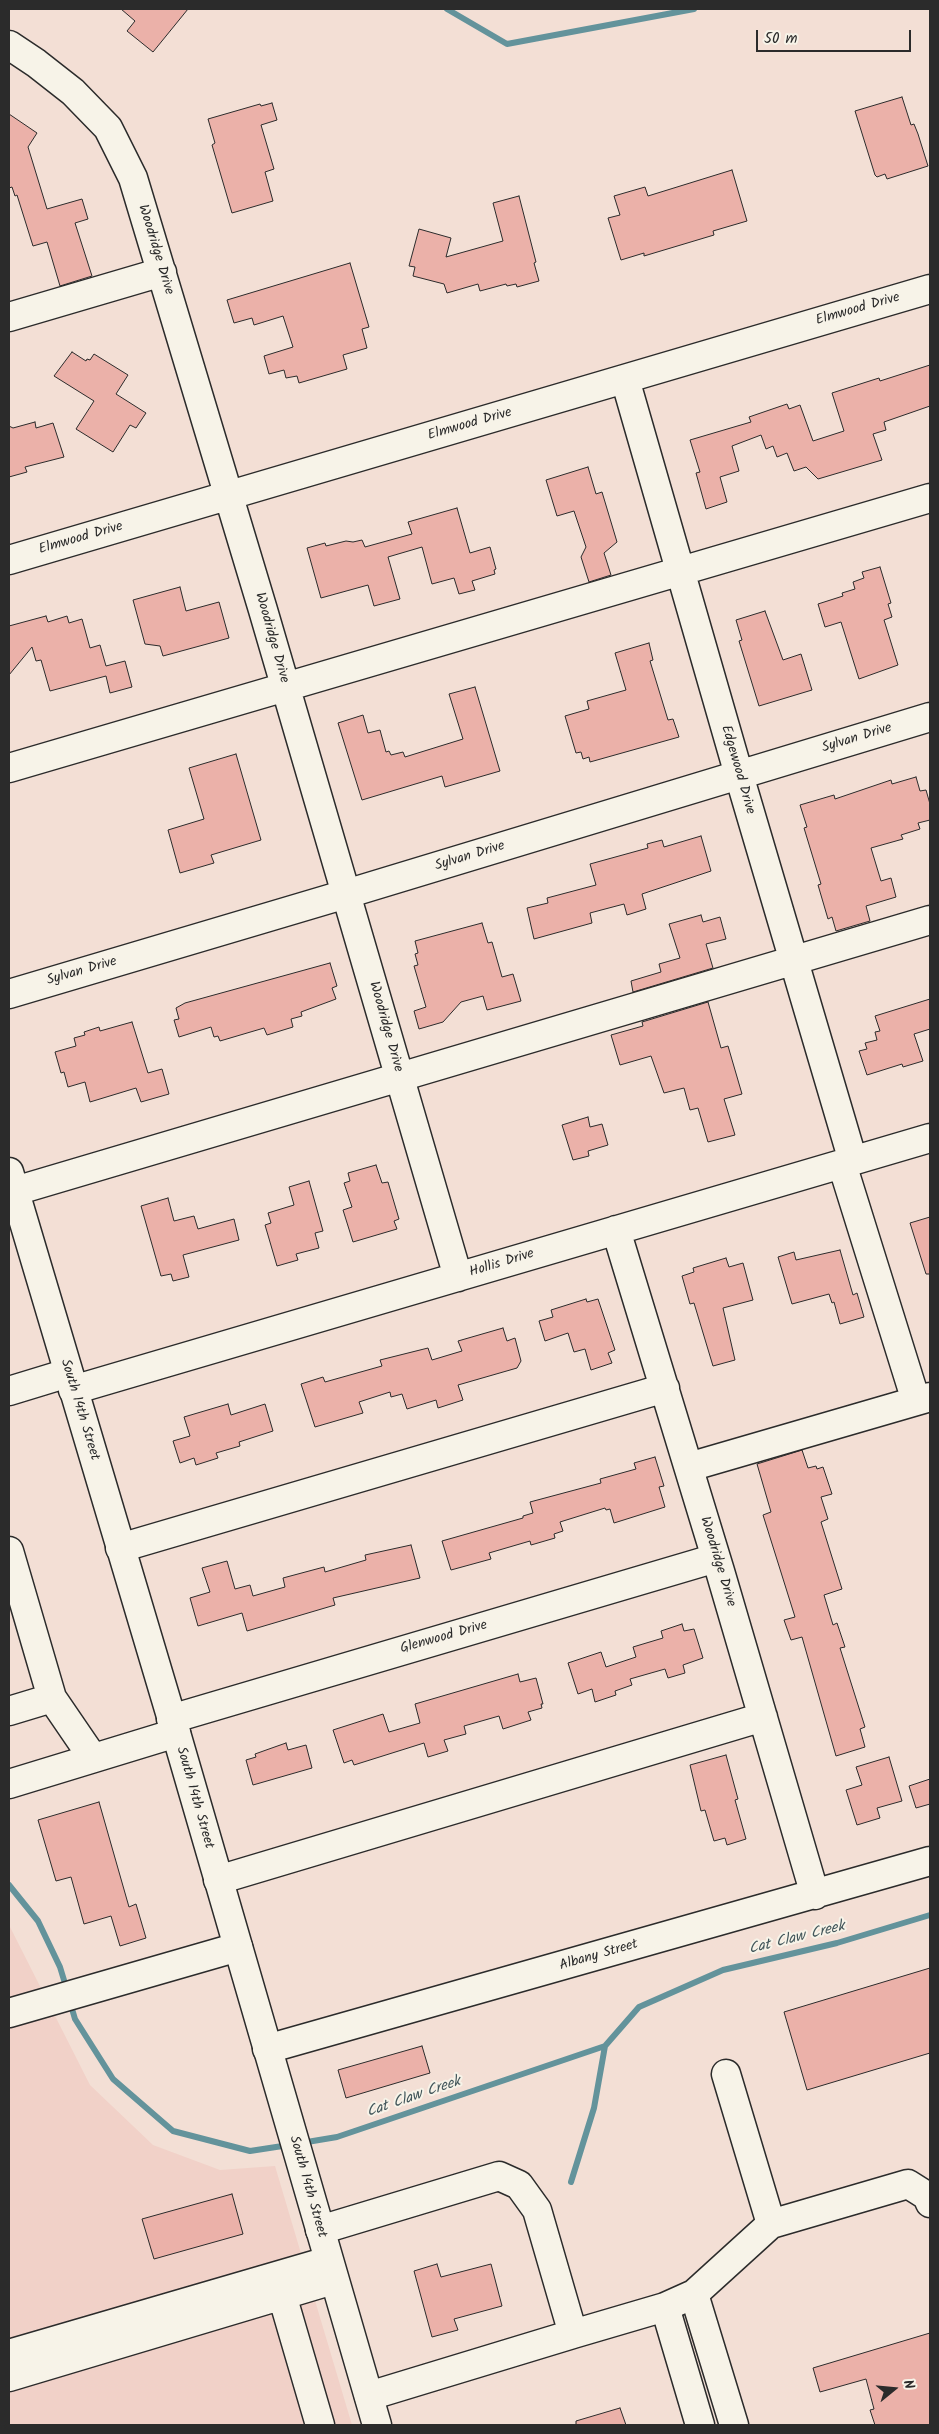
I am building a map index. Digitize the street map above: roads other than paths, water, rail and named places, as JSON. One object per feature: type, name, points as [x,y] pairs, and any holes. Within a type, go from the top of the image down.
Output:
[{"type":"street","name":"Woodridge Drive","points":[[9,45],[73,92],[108,128],[133,178],[229,496],[458,1277]]},
{"type":"street","points":[[9,317],[162,272]]},
{"type":"street","name":"Elmwood Drive","points":[[9,560],[930,289]]},
{"type":"street","name":"Edgewood Drive","points":[[625,379],[738,775],[794,961],[847,1163],[926,1402]]},
{"type":"street","points":[[9,768],[930,498]]},
{"type":"street","name":"Sylvan Drive","points":[[9,994],[930,717]]},
{"type":"street","points":[[12,1189],[930,920]]},
{"type":"street","name":"Hollis Drive","points":[[9,1391],[71,1382],[458,1277],[930,1138]]},
{"type":"street","name":"South 14th Street","points":[[12,1189],[173,1726],[377,2425]]},
{"type":"street","name":"Woodridge Drive","points":[[616,1230],[689,1467],[815,1895]]},
{"type":"street","points":[[120,1548],[664,1388]]},
{"type":"street","points":[[689,1467],[926,1402]]},
{"type":"street","points":[[9,1550],[52,1698],[93,1758]]},
{"type":"street","name":"Glenwood Drive","points":[[9,1784],[93,1758],[173,1726],[716,1558]]},
{"type":"street","points":[[9,1711],[52,1698]]},
{"type":"street","points":[[218,1880],[763,1717]]},
{"type":"street","name":"Albany Street","points":[[267,2050],[930,1861]]},
{"type":"street","points":[[9,2013],[238,1947]]},
{"type":"street","points":[[726,2074],[771,2224]]},
{"type":"street","points":[[320,2230],[499,2176],[518,2184],[537,2210],[573,2334]]},
{"type":"street","points":[[368,2396],[664,2307],[694,2294],[771,2224],[908,2184],[927,2196],[930,2203]]},
{"type":"street","points":[[9,2376],[282,2295],[331,2270]]},
{"type":"street","points":[[9,2354],[331,2270]]},
{"type":"street","points":[[694,2294],[734,2425]]},
{"type":"street","points":[[282,2295],[320,2425]]},
{"type":"street","points":[[664,2307],[700,2425]]},
{"type":"waterway","points":[[447,9],[507,44],[694,9]]},
{"type":"waterway","name":"Cat Claw Creek","points":[[9,1885],[38,1921],[60,1967],[67,1990]]},
{"type":"waterway","name":"Cat Claw Creek","points":[[301,2143],[337,2137],[605,2046],[639,2007],[723,1970],[837,1943],[930,1915]]},
{"type":"waterway","name":"Cat Claw Creek","points":[[70,2002],[75,2019],[113,2079],[173,2131],[250,2151],[289,2145]]},
{"type":"waterway","points":[[571,2182],[594,2108],[605,2046]]}]
